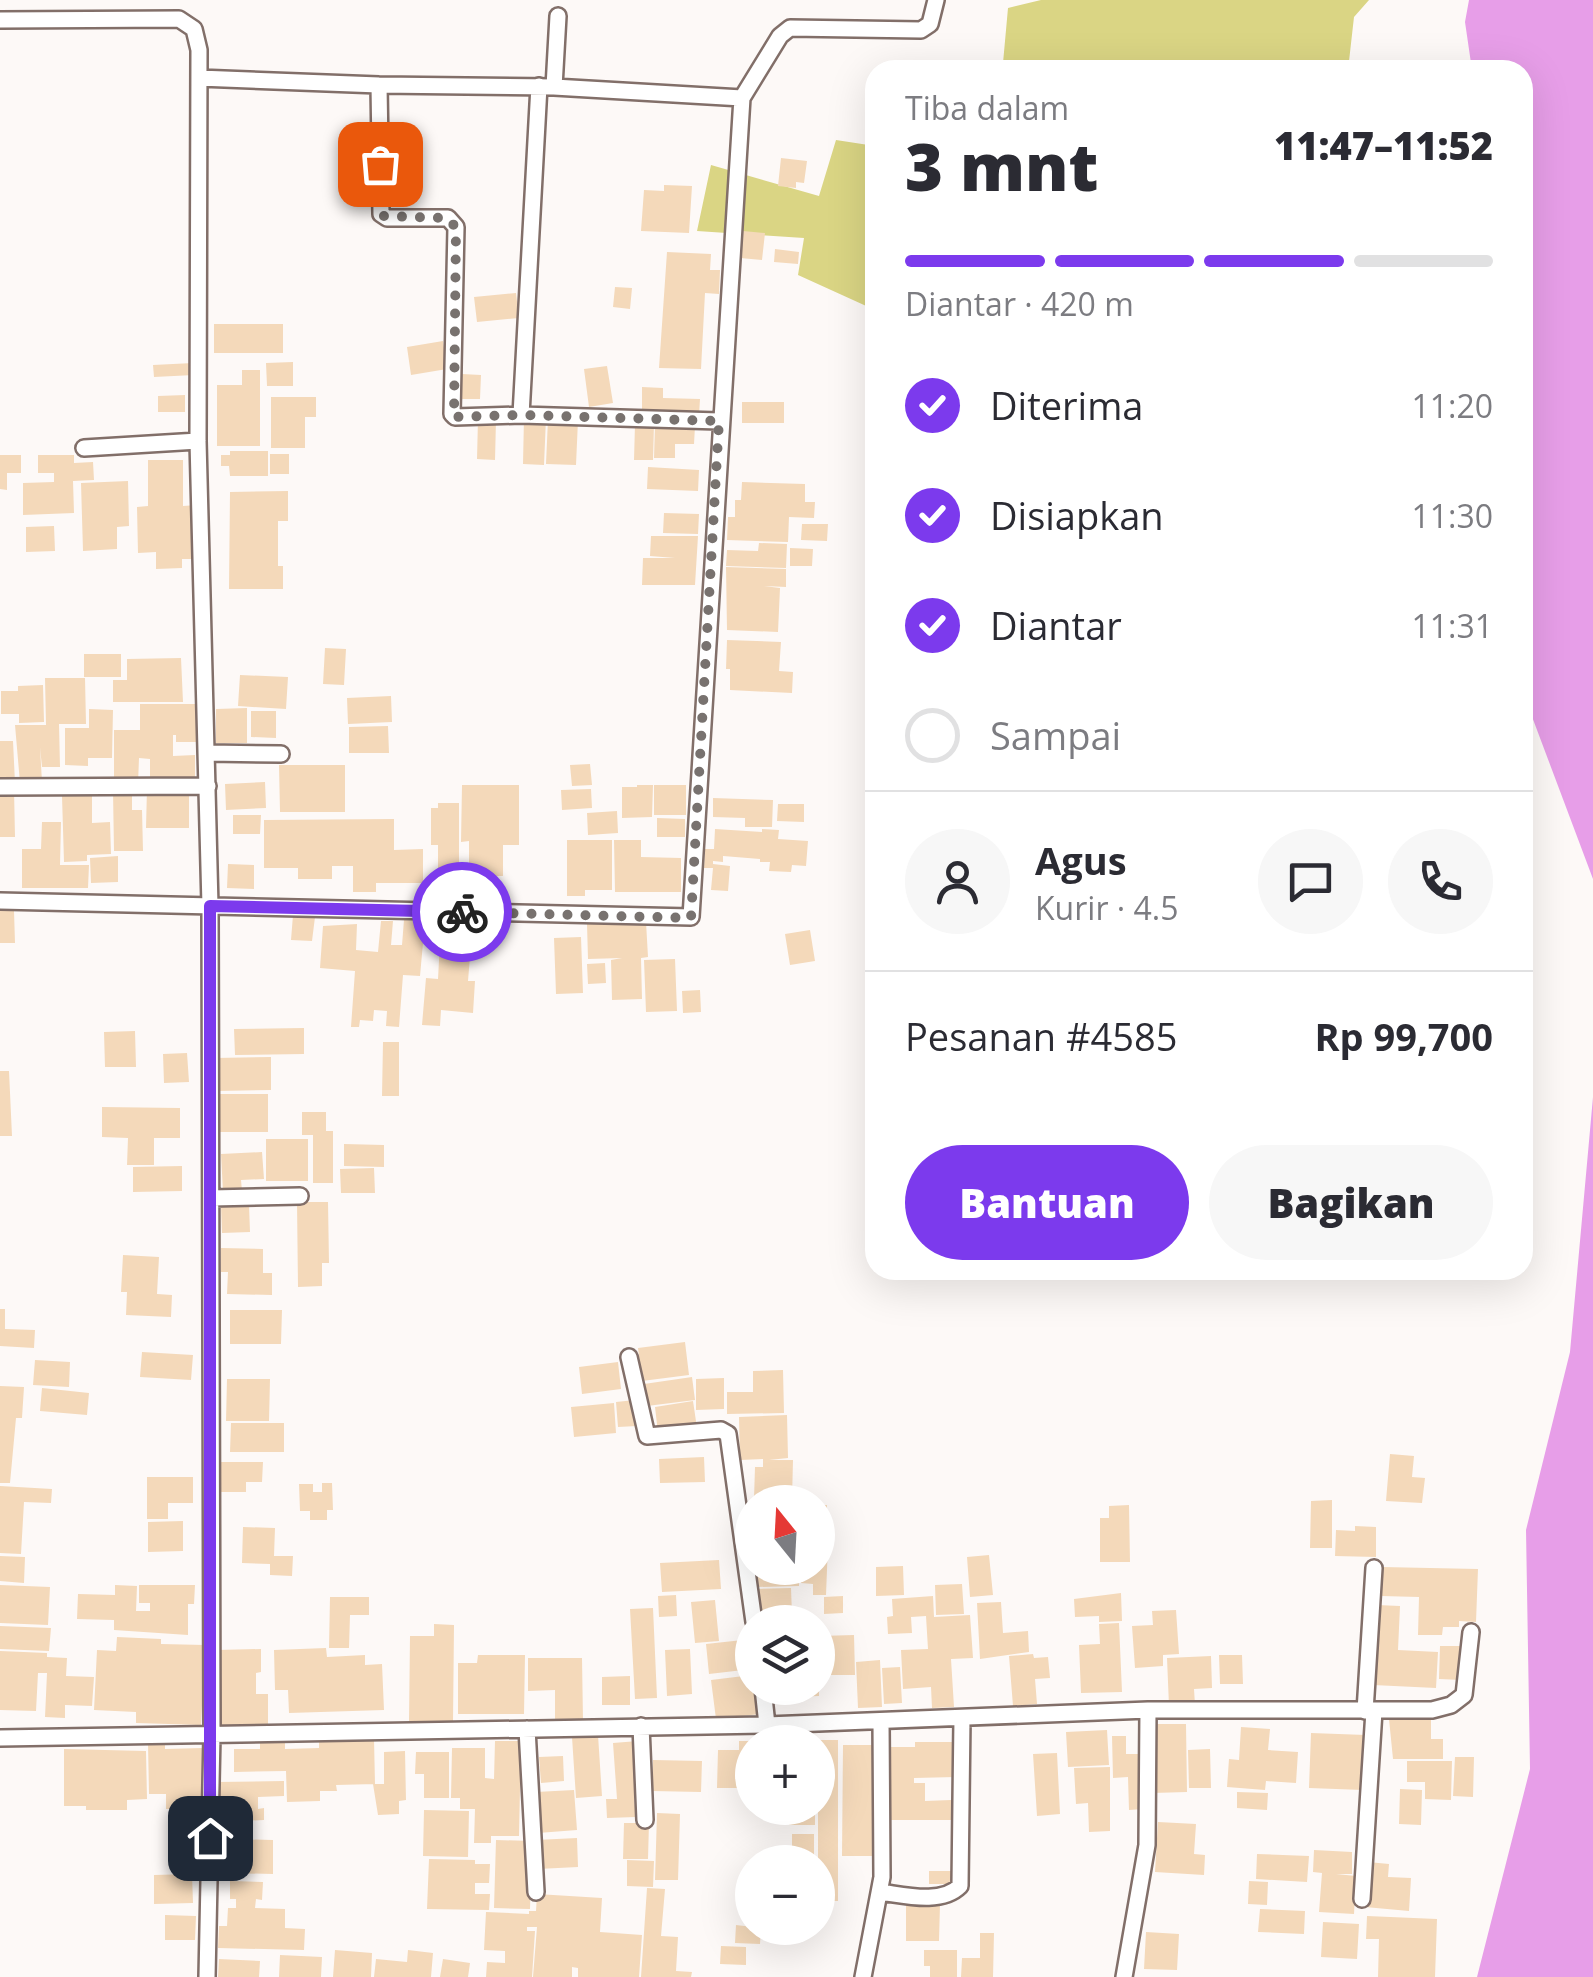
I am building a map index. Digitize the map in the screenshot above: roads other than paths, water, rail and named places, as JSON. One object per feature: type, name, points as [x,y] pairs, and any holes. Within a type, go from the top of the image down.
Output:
[{"type":"street","points":[[0,901],[691,918],[742,98],[780,36],[790,28],[921,30],[930,24],[936,0]]},
{"type":"street","points":[[522,415],[546,86],[558,16]]},
{"type":"street","points":[[0,20],[180,19],[194,29],[199,50],[198,441],[210,906],[212,1734],[207,1977]]},
{"type":"street","points":[[198,78],[379,86],[546,86],[742,98]]},
{"type":"street","points":[[379,86],[382,216],[446,218],[456,227],[452,414],[719,421]]},
{"type":"street","points":[[84,448],[198,441]]},
{"type":"street","points":[[208,753],[282,754]]},
{"type":"street","points":[[0,787],[208,786]]},
{"type":"street","points":[[211,1198],[300,1196]]},
{"type":"street","points":[[629,1357],[648,1436],[721,1430],[728,1434],[752,1605]]},
{"type":"street","points":[[1362,1899],[1374,1568]]},
{"type":"street","points":[[765,1705],[768,1725],[1148,1710],[1432,1710],[1458,1700],[1467,1688],[1471,1632]]},
{"type":"street","points":[[1124,1977],[1146,1844],[1148,1710]]},
{"type":"street","points":[[880,1892],[942,1896],[960,1886],[962,1718]]},
{"type":"street","points":[[863,1977],[880,1892],[881,1721]]},
{"type":"street","points":[[0,1738],[735,1725]]},
{"type":"street","points":[[641,1726],[645,1820]]},
{"type":"street","points":[[527,1729],[536,1892]]}]
